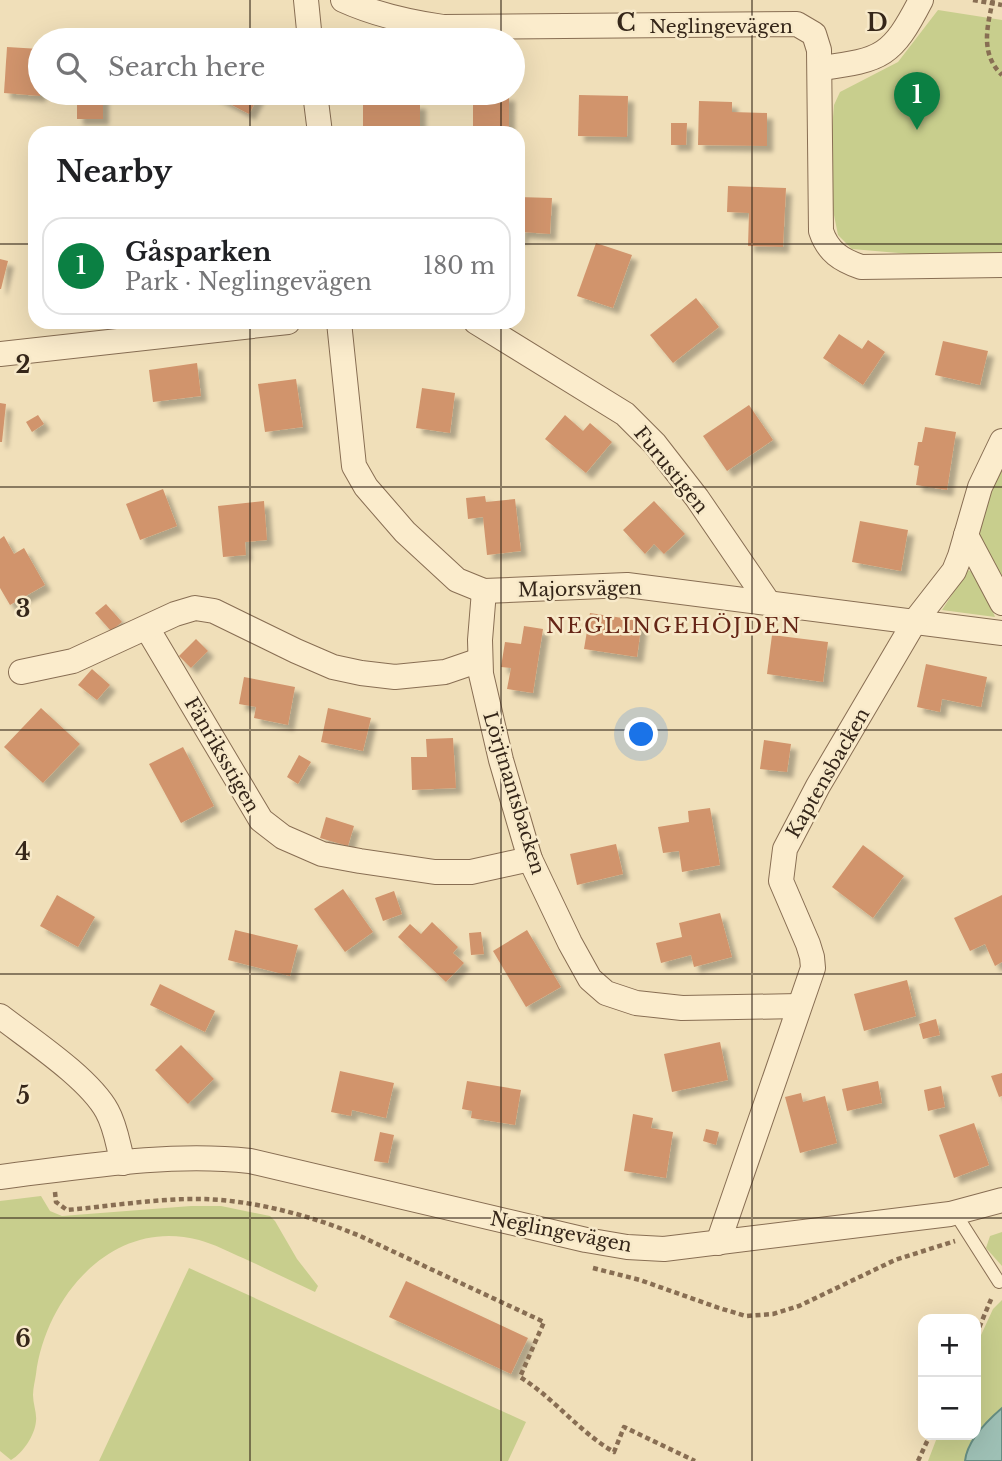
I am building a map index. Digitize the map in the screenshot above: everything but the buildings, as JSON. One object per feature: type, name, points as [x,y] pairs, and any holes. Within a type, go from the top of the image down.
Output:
[{"type":"street","points":[[306,0],[309,28]]},
{"type":"street","name":"Neglingevägen","points":[[343,0],[400,21],[443,27],[797,24],[814,34],[819,50],[821,231],[831,251],[844,261],[861,267],[1002,265]]},
{"type":"street","points":[[821,68],[859,63],[897,43],[922,0]]},
{"type":"street","points":[[316,105],[319,126]]},
{"type":"street","points":[[0,354],[225,329]]},
{"type":"street","name":"Majorsvägen","points":[[340,329],[354,466],[366,487],[405,532],[457,580],[484,591],[627,585],[1002,633]]},
{"type":"street","name":"Furustigen","points":[[487,329],[625,414],[655,444],[697,498],[768,602]]},
{"type":"street","name":"Kaptensbacken","points":[[718,1243],[813,968],[812,957],[781,881],[785,849],[818,786],[915,621],[954,571],[980,487],[1002,441]]},
{"type":"street","points":[[966,535],[1002,603]]},
{"type":"street","name":"Lörjtnantsbacken","points":[[484,591],[481,674],[500,760],[530,859],[590,979],[606,993],[636,1003],[682,1008],[799,1006]]},
{"type":"street","points":[[21,672],[73,661],[175,614],[195,608],[214,611],[296,652],[333,667],[361,673],[395,677],[444,672],[480,660]]},
{"type":"street","name":"Fänriksstigen","points":[[147,628],[261,820],[283,837],[322,854],[435,872],[471,872],[530,859]]},
{"type":"street","points":[[0,1016],[97,1096],[115,1130],[123,1163]]},
{"type":"street","name":"Neglingevägen","points":[[0,1177],[123,1163],[201,1158],[250,1161],[611,1244],[664,1249],[955,1213],[1002,1200]]},
{"type":"lane","points":[[955,1213],[999,1282]]},
{"type":"path","points":[[973,0],[1002,5]]},
{"type":"path","points":[[992,2],[985,29],[988,54],[993,66],[1002,75]]},
{"type":"path","points":[[54,1187],[56,1202],[66,1210],[183,1199],[226,1200],[311,1219],[360,1236],[544,1322],[520,1377],[538,1388],[575,1425],[604,1446],[614,1452],[624,1427],[695,1461]]},
{"type":"path","points":[[981,1323],[999,1282]]},
{"type":"path","points":[[918,1461],[928,1440]]},
{"type":"green space","points":[[938,10],[1002,20],[1002,255],[910,254],[852,249],[838,235],[833,210],[830,155],[834,105],[840,92],[898,62]]},
{"type":"green space","points":[[1002,463],[1002,584],[975,539],[976,523]]},
{"type":"green space","points":[[968,570],[978,575],[995,617],[942,610]]},
{"type":"green space","points":[[41,1196],[50,1211],[62,1216],[221,1206],[270,1216],[318,1286],[315,1292],[199,1240],[168,1236],[139,1240],[112,1252],[89,1269],[69,1291],[54,1317],[42,1345],[34,1384],[35,1426],[28,1443],[11,1460],[0,1451],[0,1201]]},
{"type":"green space","points":[[1002,1232],[1002,1266],[986,1248],[990,1236]]},
{"type":"green space","points":[[189,1268],[526,1422],[508,1461],[99,1461]]},
{"type":"green space","points":[[1002,1300],[1002,1408],[981,1430],[981,1335],[993,1309]]},
{"type":"green space","points":[[936,1440],[973,1440],[965,1461],[928,1461]]},
{"type":"water","points":[[1002,1408],[1002,1461],[965,1461],[973,1440],[981,1440],[981,1430]]},
{"type":"place","name":"Gåsparken","points":[[917,130]]},
{"type":"district","name":"NEGLINGEHÖJDEN","points":[[674,626]]}]
